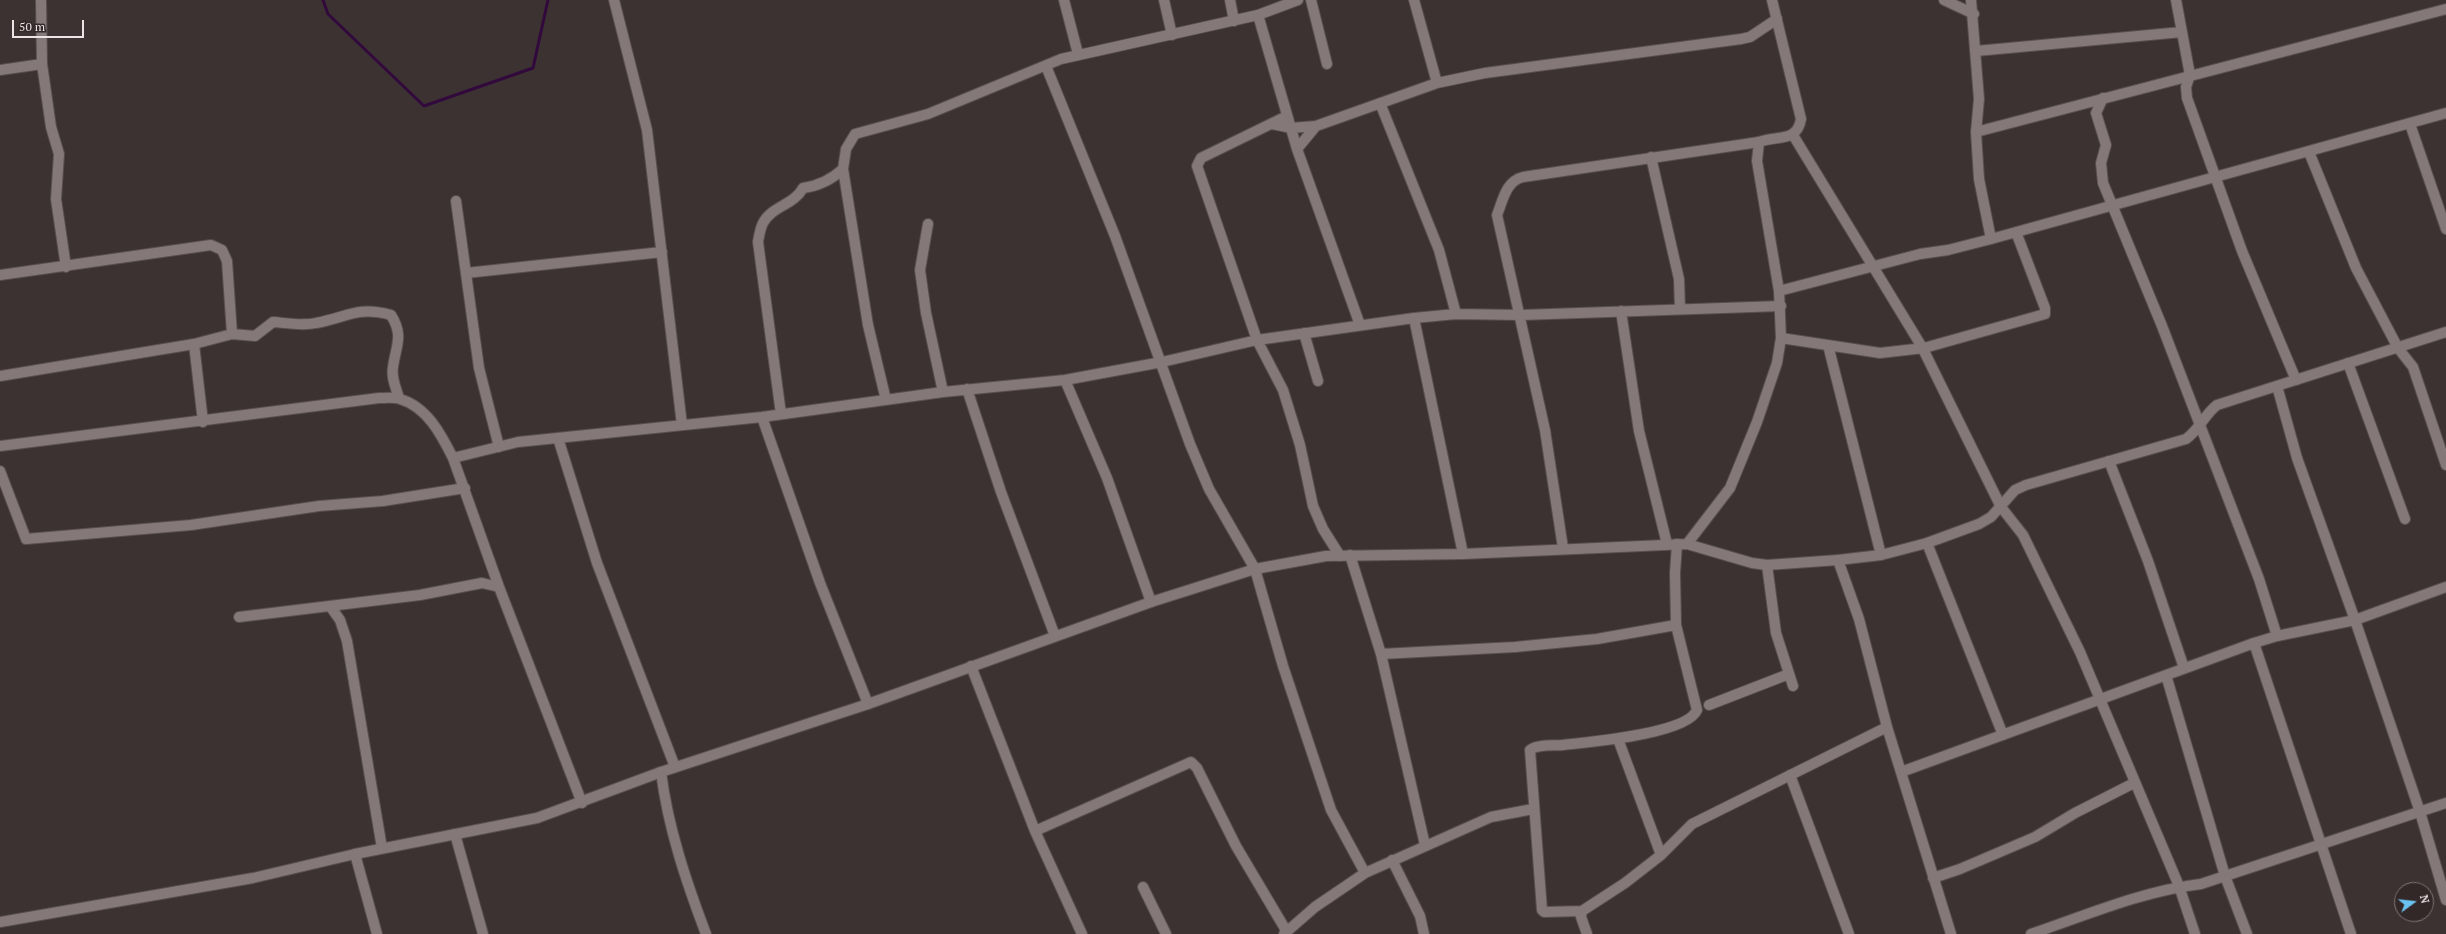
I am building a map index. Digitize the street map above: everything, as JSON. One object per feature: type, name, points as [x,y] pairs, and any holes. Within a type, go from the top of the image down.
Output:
[{"type":"street","points":[[41,0],[42,64],[51,127],[59,154],[56,199],[66,267]]},
{"type":"street","points":[[614,0],[646,130],[682,425]]},
{"type":"street","points":[[1064,0],[1078,54]]},
{"type":"street","points":[[1164,0],[1172,35]]},
{"type":"street","points":[[1230,0],[1234,20]]},
{"type":"street","points":[[886,400],[868,325],[843,169],[846,149],[855,134],[928,114],[1078,54],[1172,35],[1258,15],[1298,0]]},
{"type":"street","points":[[1311,0],[1327,64]]},
{"type":"street","points":[[1414,0],[1437,83]]},
{"type":"street","points":[[1563,548],[1545,430],[1521,315],[1497,215],[1507,190],[1514,179],[1651,157],[1759,142],[1792,135],[1799,129],[1801,119],[1772,0]]},
{"type":"street","points":[[1944,0],[1974,14]]},
{"type":"street","points":[[1971,0],[1974,14],[1979,99],[1976,132],[1980,179],[1991,239]]},
{"type":"street","points":[[2176,0],[2190,75],[2186,87],[2187,98],[2242,251],[2296,380]]},
{"type":"street","points":[[1976,132],[2446,9]]},
{"type":"street","points":[[1258,15],[1297,149],[1360,325]]},
{"type":"street","points":[[1272,124],[1292,128],[1316,126],[1437,83],[1485,73],[1750,37],[1777,19]]},
{"type":"street","points":[[1976,51],[2182,32]]},
{"type":"street","points":[[0,70],[42,64]]},
{"type":"street","points":[[1046,66],[1115,236],[1162,362],[1190,444],[1209,489],[1255,569],[1283,666],[1331,810],[1365,873]]},
{"type":"street","points":[[2103,98],[2096,113],[2106,145],[2101,163],[2103,183],[2260,579],[2276,636]]},
{"type":"street","points":[[1380,103],[1439,250],[1456,314]]},
{"type":"street","points":[[1779,291],[1871,266],[1991,239],[2446,113]]},
{"type":"street","points":[[1287,116],[1201,158],[1197,166],[1257,340],[1283,390],[1300,445],[1313,506],[1323,529],[1345,556],[1381,654],[1425,846]]},
{"type":"street","points":[[2410,124],[2446,229]]},
{"type":"street","points":[[1297,149],[1316,126]]},
{"type":"street","points":[[1792,135],[1922,347],[2002,507],[2023,535],[2080,652],[2098,700],[2179,886],[2195,934]]},
{"type":"street","points":[[1687,544],[1730,488],[1760,414],[1777,363],[1780,338],[1781,306],[1757,161],[1759,142]]},
{"type":"street","points":[[2308,152],[2356,268],[2398,348],[2413,367],[2446,465]]},
{"type":"street","points":[[1651,157],[1679,279],[1680,309]]},
{"type":"street","points":[[781,414],[758,242],[763,224],[768,216],[798,197],[803,188],[816,186],[835,177],[843,169]]},
{"type":"street","points":[[456,201],[479,368],[499,447]]},
{"type":"street","points":[[928,224],[920,270],[926,313],[943,392]]},
{"type":"street","points":[[1780,338],[1880,353],[1922,347],[2045,314],[2045,308],[2016,232]]},
{"type":"street","points":[[0,275],[66,267],[212,245],[222,250],[227,261],[232,334]]},
{"type":"street","points":[[466,273],[662,252]]},
{"type":"street","points":[[453,458],[518,442],[762,417],[967,389],[1065,380],[1162,362],[1257,340],[1414,318],[1456,314],[1521,315],[1781,306]]},
{"type":"street","points":[[0,376],[194,344],[232,334],[255,336],[272,322],[314,324],[353,311],[372,310],[391,315],[398,327],[398,340],[392,368],[393,379],[399,398]]},
{"type":"street","points":[[1621,311],[1639,431],[1672,544],[1675,573],[1676,625],[1697,710],[1694,716],[1689,720],[1664,729],[1618,739],[1530,750],[1533,809],[1542,910],[1547,913],[1582,911],[1625,883],[1661,855],[1692,824],[1887,728]]},
{"type":"street","points":[[1414,318],[1463,554]]},
{"type":"street","points":[[0,922],[253,878],[382,848],[537,818],[582,803],[674,767],[868,704],[1151,602],[1255,569],[1326,556],[1463,554],[1563,548],[1672,544],[1687,544],[1752,563],[1767,565],[1838,560],[1881,555],[1927,543],[1992,518],[2015,490],[2026,485],[2186,439],[2200,426],[2204,418],[2217,405],[2446,332]]},
{"type":"street","points":[[1304,333],[1318,381]]},
{"type":"street","points":[[194,344],[203,422]]},
{"type":"street","points":[[1828,345],[1881,555]]},
{"type":"street","points":[[2348,363],[2405,519]]},
{"type":"street","points":[[1065,380],[1107,478],[1151,602]]},
{"type":"street","points":[[2277,386],[2297,458],[2355,620],[2420,812],[2446,900]]},
{"type":"street","points":[[967,389],[1001,492],[1055,636]]},
{"type":"street","points":[[0,446],[203,422],[379,398],[399,398],[415,406],[425,414],[444,440],[453,458],[465,488],[499,588],[582,803]]},
{"type":"street","points":[[762,417],[820,584],[868,704]]},
{"type":"street","points":[[558,438],[597,563],[674,767]]},
{"type":"street","points":[[2109,461],[2148,561],[2184,668]]},
{"type":"street","points":[[0,471],[26,539],[191,526],[318,506],[383,501],[465,488]]},
{"type":"street","points":[[1927,543],[2002,735]]},
{"type":"street","points":[[1838,560],[1859,619],[1887,728],[1951,934]]},
{"type":"street","points":[[1767,565],[1776,633],[1793,686]]},
{"type":"street","points":[[239,617],[420,595],[482,583],[494,574]]},
{"type":"street","points":[[482,583],[499,588]]},
{"type":"street","points":[[1901,772],[2254,643],[2276,636],[2355,620],[2446,587]]},
{"type":"street","points":[[330,606],[340,620],[347,641],[382,848]]},
{"type":"street","points":[[1381,654],[1515,647],[1597,639],[1676,625]]},
{"type":"street","points":[[2254,643],[2351,934]]},
{"type":"street","points":[[972,666],[1035,831],[1082,934]]},
{"type":"street","points":[[1709,705],[1789,674]]},
{"type":"street","points":[[2166,675],[2225,876],[2247,934]]},
{"type":"street","points":[[1618,739],[1661,855]]},
{"type":"street","points":[[1035,831],[1191,762],[1196,768],[1236,846],[1286,933],[1315,907],[1365,873],[1491,817],[1533,809]]},
{"type":"street","points":[[661,772],[665,805],[687,885],[706,934]]},
{"type":"street","points":[[1790,775],[1849,934]]},
{"type":"street","points":[[1933,878],[1960,870],[2035,838],[2075,813],[2134,783]]},
{"type":"street","points":[[2031,934],[2142,895],[2179,886],[2201,884],[2446,803]]},
{"type":"street","points":[[455,834],[483,934]]},
{"type":"street","points":[[355,854],[377,934]]},
{"type":"street","points":[[1392,860],[1420,916],[1424,934]]},
{"type":"street","points":[[1143,887],[1166,934]]},
{"type":"street","points":[[1582,911],[1581,917],[1586,934]]},
{"type":"waterway","points":[[323,0],[328,14],[424,106],[533,68],[548,0]]}]
